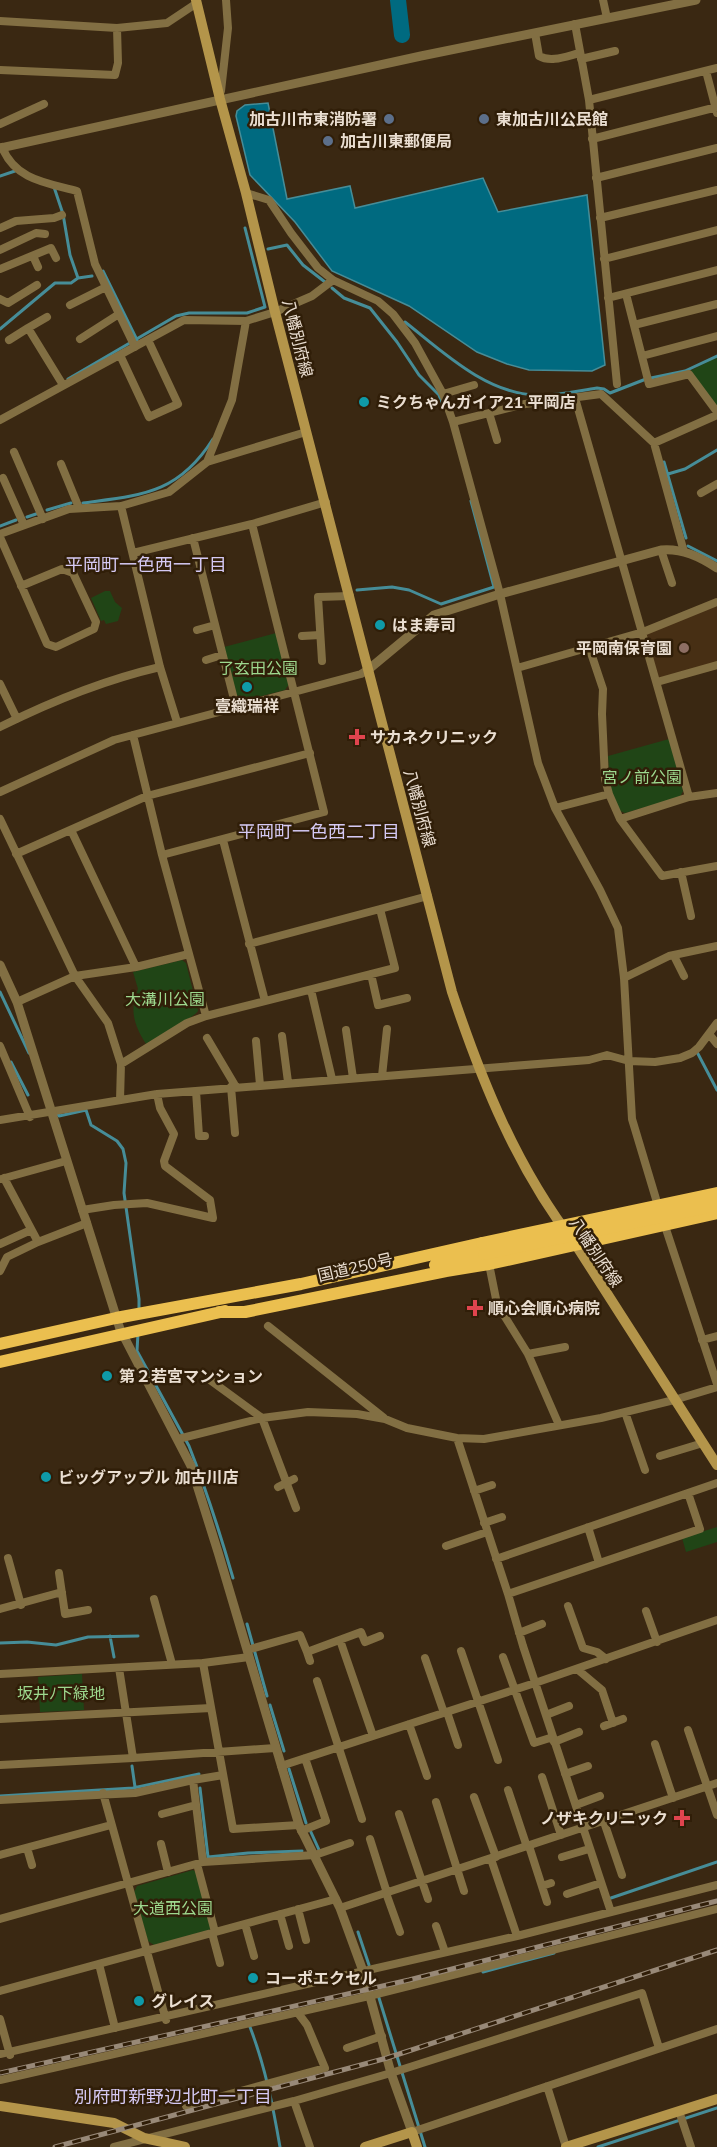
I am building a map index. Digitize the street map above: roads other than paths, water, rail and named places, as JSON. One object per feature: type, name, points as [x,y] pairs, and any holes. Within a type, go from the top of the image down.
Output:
[{"type":"highway","name":"国道250号","points":[[0,1344],[116,1318],[301,1284],[485,1254],[717,1193]]},
{"type":"highway","name":"国道250号","points":[[0,1362],[122,1336],[219,1312],[717,1205]]},
{"type":"highway","points":[[485,1254],[576,1245],[717,1214]]},
{"type":"main road","name":"八幡別府線","points":[[196,1],[452,992],[478,1067],[520,1159],[553,1215],[576,1245],[717,1464]]},
{"type":"main road","points":[[566,2147],[717,2099]]},
{"type":"main road","points":[[0,2106],[114,2123],[144,2138],[178,2146]]},
{"type":"main road","points":[[365,2147],[413,2132],[417,2147]]},
{"type":"street","points":[[220,99],[228,28],[226,0]]},
{"type":"street","points":[[603,0],[607,18]]},
{"type":"street","points":[[135,347],[95,264],[77,191],[24,175],[15,169],[1,148],[220,99],[696,0]]},
{"type":"street","points":[[0,21],[117,28],[167,23],[196,1]]},
{"type":"street","points":[[575,24],[589,100],[617,384]]},
{"type":"street","points":[[0,70],[115,75],[118,63],[117,28]]},
{"type":"street","points":[[535,33],[539,56],[543,59],[615,51]]},
{"type":"street","points":[[589,100],[717,68]]},
{"type":"street","points":[[592,139],[716,109],[706,71]]},
{"type":"street","points":[[0,124],[38,104]]},
{"type":"street","points":[[596,178],[717,148]]},
{"type":"street","points":[[600,218],[717,190]]},
{"type":"street","points":[[178,1439],[262,1418],[308,1412],[357,1414],[385,1419],[407,1428],[457,1438],[484,1439],[624,1412],[674,1400],[717,1385],[632,1119],[624,978],[618,928],[555,808],[538,763],[500,594],[453,422],[443,394],[415,343],[393,314],[378,301],[333,280],[318,268],[269,200],[246,193]]},
{"type":"street","points":[[0,228],[16,221],[54,218],[62,215]]},
{"type":"street","points":[[604,259],[717,230]]},
{"type":"street","points":[[0,250],[36,233],[45,234]]},
{"type":"street","points":[[0,270],[51,248],[56,258]]},
{"type":"street","points":[[33,256],[38,267]]},
{"type":"street","points":[[608,298],[717,270]]},
{"type":"street","points":[[0,420],[184,320],[246,321],[275,312],[312,296],[333,280]]},
{"type":"street","points":[[0,299],[8,303],[37,285]]},
{"type":"street","points":[[70,305],[106,287]]},
{"type":"street","points":[[626,294],[649,384],[689,374],[717,414],[654,442]]},
{"type":"street","points":[[634,325],[717,304]]},
{"type":"street","points":[[80,339],[119,315]]},
{"type":"street","points":[[9,340],[47,317]]},
{"type":"street","points":[[207,462],[232,400],[246,321]]},
{"type":"street","points":[[28,328],[63,385]]},
{"type":"street","points":[[642,356],[717,336]]},
{"type":"street","points":[[120,355],[149,417],[178,404],[148,340]]},
{"type":"street","points":[[443,394],[474,385]]},
{"type":"street","points":[[453,422],[525,404],[601,394],[654,442],[684,552]]},
{"type":"street","points":[[575,398],[689,797]]},
{"type":"street","points":[[489,413],[497,440]]},
{"type":"street","points":[[21,586],[62,569],[74,573],[96,622],[94,629],[56,647],[47,644],[21,586],[0,536],[69,509],[121,506],[169,492],[207,462],[306,432]]},
{"type":"street","points":[[14,452],[43,519]]},
{"type":"street","points":[[66,468],[79,508]]},
{"type":"street","points":[[3,478],[24,525]]},
{"type":"street","points":[[700,493],[717,484]]},
{"type":"street","points":[[133,554],[252,524],[326,502]]},
{"type":"street","points":[[121,506],[160,667],[177,722]]},
{"type":"street","points":[[162,855],[324,812],[252,524]]},
{"type":"street","points":[[193,538],[236,707]]},
{"type":"street","points":[[661,550],[672,583]]},
{"type":"street","points":[[0,792],[90,750],[133,735],[361,674],[434,615],[500,594],[661,550],[684,552],[703,559],[717,568]]},
{"type":"street","points":[[322,661],[318,597],[350,596]]},
{"type":"street","points":[[517,668],[643,632],[717,602]]},
{"type":"street","points":[[197,630],[215,626]]},
{"type":"street","points":[[302,636],[320,635]]},
{"type":"street","points":[[589,647],[603,689],[605,768],[609,795],[620,819],[662,876],[717,866]]},
{"type":"street","points":[[206,660],[222,655]]},
{"type":"street","points":[[657,682],[717,665]]},
{"type":"street","points":[[0,727],[86,688],[125,675],[160,667]]},
{"type":"street","points":[[0,684],[17,719]]},
{"type":"street","points":[[133,735],[162,855],[206,1016]]},
{"type":"street","points":[[16,854],[147,796],[310,753]]},
{"type":"street","points":[[620,819],[689,797],[717,793]]},
{"type":"street","points":[[555,808],[609,795]]},
{"type":"street","points":[[0,819],[75,976],[105,1017],[121,1064],[120,1100]]},
{"type":"street","points":[[71,830],[136,967]]},
{"type":"street","points":[[223,840],[265,1002]]},
{"type":"street","points":[[681,872],[691,916]]},
{"type":"street","points":[[249,944],[428,896]]},
{"type":"street","points":[[121,1064],[187,1023],[206,1016],[394,968],[380,909]]},
{"type":"street","points":[[624,978],[674,956],[717,946]]},
{"type":"street","points":[[17,1002],[75,976],[136,967],[189,954]]},
{"type":"street","points":[[674,956],[684,976]]},
{"type":"street","points":[[0,965],[17,1002],[122,1336],[178,1439],[197,1485],[274,1748],[300,1828],[338,1904],[363,1971],[391,2073],[413,2132],[717,2029]]},
{"type":"street","points":[[371,974],[378,1005],[396,1006],[407,998]]},
{"type":"street","points":[[311,990],[332,1079]]},
{"type":"street","points":[[0,1120],[30,1117],[51,1111],[157,1094],[196,1090],[589,1060],[607,1055],[655,1062],[680,1058],[692,1053],[717,1023]]},
{"type":"street","points":[[382,1076],[387,1029]]},
{"type":"street","points":[[346,1030],[353,1078]]},
{"type":"street","points":[[709,1034],[717,1044]]},
{"type":"street","points":[[282,1036],[288,1082]]},
{"type":"street","points":[[207,1038],[234,1087],[235,1133]]},
{"type":"street","points":[[256,1041],[261,1085]]},
{"type":"street","points":[[0,1046],[30,1117]]},
{"type":"street","points":[[196,1090],[199,1136],[205,1136]]},
{"type":"street","points":[[82,1210],[147,1203],[213,1218],[210,1200],[165,1166],[164,1161],[174,1134],[160,1108],[157,1094]]},
{"type":"street","points":[[38,1242],[2,1179],[66,1161]]},
{"type":"street","points":[[0,1270],[7,1257],[87,1223]]},
{"type":"street","points":[[0,1244],[31,1230]]},
{"type":"street","points":[[485,1254],[497,1304],[528,1354],[559,1425]]},
{"type":"street","points":[[268,1326],[385,1419]]},
{"type":"street","points":[[702,1340],[717,1336]]},
{"type":"street","points":[[528,1354],[565,1347]]},
{"type":"street","points":[[210,1380],[262,1418],[291,1481],[296,1509]]},
{"type":"street","points":[[624,1412],[645,1470]]},
{"type":"street","points":[[457,1438],[611,1912]]},
{"type":"street","points":[[660,1456],[703,1443]]},
{"type":"street","points":[[278,1488],[291,1481]]},
{"type":"street","points":[[496,1559],[717,1483]]},
{"type":"street","points":[[474,1491],[492,1485]]},
{"type":"street","points":[[508,1594],[700,1529],[688,1493]]},
{"type":"street","points":[[484,1523],[502,1517]]},
{"type":"street","points":[[588,1527],[599,1563]]},
{"type":"street","points":[[446,1546],[487,1532]]},
{"type":"street","points":[[8,1558],[21,1605]]},
{"type":"street","points":[[59,1573],[65,1614],[88,1610]]},
{"type":"street","points":[[0,1609],[62,1592]]},
{"type":"street","points":[[154,1599],[172,1664]]},
{"type":"street","points":[[568,1606],[577,1619],[583,1648],[597,1652],[606,1659]]},
{"type":"street","points":[[646,1611],[657,1641]]},
{"type":"street","points":[[281,1766],[536,1683],[717,1620]]},
{"type":"street","points":[[519,1633],[542,1624]]},
{"type":"street","points":[[307,1652],[361,1632],[365,1642],[380,1636]]},
{"type":"street","points":[[0,1674],[203,1663],[248,1653],[300,1635],[310,1661]]},
{"type":"street","points":[[340,1640],[373,1736]]},
{"type":"street","points":[[461,1651],[478,1701],[491,1753],[498,1760]]},
{"type":"street","points":[[503,1657],[534,1743],[579,1732]]},
{"type":"street","points":[[425,1658],[458,1745]]},
{"type":"street","points":[[203,1663],[233,1829],[300,1828],[326,1821],[305,1758]]},
{"type":"street","points":[[119,1668],[133,1758]]},
{"type":"street","points":[[577,1669],[602,1690],[613,1722]]},
{"type":"street","points":[[317,1681],[319,1701],[339,1747],[362,1819]]},
{"type":"street","points":[[546,1715],[569,1706]]},
{"type":"street","points":[[0,1719],[211,1708]]},
{"type":"street","points":[[604,1726],[623,1719]]},
{"type":"street","points":[[409,1724],[428,1767],[427,1776]]},
{"type":"street","points":[[688,1730],[717,1815]]},
{"type":"street","points":[[666,1747],[656,1747],[674,1798]]},
{"type":"street","points":[[0,1765],[274,1748]]},
{"type":"street","points":[[565,1774],[588,1766]]},
{"type":"street","points":[[0,1800],[135,1793],[223,1775]]},
{"type":"street","points":[[542,1777],[561,1835]]},
{"type":"street","points":[[193,1780],[200,1863],[220,1963]]},
{"type":"street","points":[[0,1991],[298,1909],[338,1904],[387,1893],[717,1783]]},
{"type":"street","points":[[508,1790],[547,1902]]},
{"type":"street","points":[[537,1793],[546,1790]]},
{"type":"street","points":[[103,1793],[166,2019]]},
{"type":"street","points":[[576,1805],[600,1796]]},
{"type":"street","points":[[474,1797],[518,1935]]},
{"type":"street","points":[[436,1802],[447,1823],[464,1891]]},
{"type":"street","points":[[162,1814],[196,1805]]},
{"type":"street","points":[[399,1814],[428,1899]]},
{"type":"street","points":[[471,1821],[481,1818]]},
{"type":"street","points":[[603,1821],[622,1875]]},
{"type":"street","points":[[0,1855],[111,1825]]},
{"type":"street","points":[[408,1839],[417,1835]]},
{"type":"street","points":[[0,1918],[200,1863],[315,1855],[350,1843]]},
{"type":"street","points":[[161,1844],[168,1872]]},
{"type":"street","points":[[368,1844],[400,1932]]},
{"type":"street","points":[[27,1848],[32,1865]]},
{"type":"street","points":[[562,1857],[589,1849]]},
{"type":"street","points":[[567,1894],[601,1882]]},
{"type":"street","points":[[542,1886],[551,1883]]},
{"type":"street","points":[[0,2054],[10,2054],[115,2028],[166,2019],[717,1885]]},
{"type":"street","points":[[298,1909],[306,1940]]},
{"type":"street","points":[[0,2080],[298,2013],[717,1909]]},
{"type":"street","points":[[280,1914],[289,1946]]},
{"type":"street","points":[[244,1924],[254,1956]]},
{"type":"street","points":[[436,1926],[445,1952]]},
{"type":"street","points":[[99,1964],[115,2028]]},
{"type":"street","points":[[114,2147],[294,2101],[391,2073],[642,1993],[659,2048]]},
{"type":"street","points":[[186,2106],[325,2068],[308,2025],[298,2013]]},
{"type":"street","points":[[0,2019],[10,2054]]},
{"type":"street","points":[[347,2048],[382,2036]]},
{"type":"street","points":[[250,2078],[253,2088]]},
{"type":"street","points":[[547,2086],[566,2147]]},
{"type":"street","points":[[199,2091],[202,2102]]},
{"type":"street","points":[[294,2101],[310,2147]]},
{"type":"street","points":[[679,2111],[691,2147]]},
{"type":"water","points":[[268,103],[287,199],[350,186],[355,208],[483,178],[498,212],[587,195],[605,365],[592,371],[529,370],[507,364],[477,352],[409,306],[332,271],[295,222],[250,175],[236,116],[237,111],[245,105]]},
{"type":"waterway","points":[[398,0],[402,35]]},
{"type":"waterway","points":[[0,176],[15,171]]},
{"type":"waterway","points":[[54,187],[63,214],[70,255],[78,278]]},
{"type":"waterway","points":[[68,379],[176,316],[189,313],[247,313],[265,307],[245,228]]},
{"type":"waterway","points":[[268,249],[287,245],[303,265],[325,282]]},
{"type":"waterway","points":[[103,271],[137,340]]},
{"type":"waterway","points":[[0,329],[55,283],[71,283],[78,278],[92,276]]},
{"type":"waterway","points":[[332,288],[344,298],[370,308],[419,375],[439,395],[442,403]]},
{"type":"waterway","points":[[405,322],[466,369],[500,387],[518,393],[560,394],[597,388],[610,393],[646,379],[685,371],[717,356]]},
{"type":"waterway","points":[[83,503],[141,494],[157,489],[186,471],[213,439]]},
{"type":"waterway","points":[[668,474],[685,469],[717,450]]},
{"type":"waterway","points":[[664,462],[686,538]]},
{"type":"waterway","points":[[357,590],[392,587],[409,590],[441,604],[494,587],[471,501]]},
{"type":"waterway","points":[[47,510],[71,503]]},
{"type":"waterway","points":[[27,517],[36,514]]},
{"type":"waterway","points":[[0,526],[16,520]]},
{"type":"waterway","points":[[688,546],[717,561]]},
{"type":"waterway","points":[[0,992],[29,1053]]},
{"type":"waterway","points":[[697,1052],[717,1090]]},
{"type":"waterway","points":[[11,1062],[28,1095]]},
{"type":"waterway","points":[[57,1113],[59,1116],[86,1110],[91,1125],[117,1141],[123,1149],[126,1163],[124,1193],[139,1312]]},
{"type":"waterway","points":[[138,1333],[137,1351],[189,1446],[233,1578]]},
{"type":"waterway","points":[[247,1624],[267,1696]]},
{"type":"waterway","points":[[110,1636],[114,1657]]},
{"type":"waterway","points":[[0,1643],[27,1642],[56,1645],[88,1637],[138,1636]]},
{"type":"waterway","points":[[270,1705],[284,1751]]},
{"type":"waterway","points":[[132,1766],[135,1787]]},
{"type":"waterway","points":[[289,1769],[306,1823]]},
{"type":"waterway","points":[[0,1796],[133,1788],[199,1774]]},
{"type":"waterway","points":[[200,1788],[208,1857],[302,1851]]},
{"type":"waterway","points":[[310,1830],[320,1852]]},
{"type":"waterway","points":[[611,1898],[717,1862]]},
{"type":"waterway","points":[[358,1932],[369,1965]]},
{"type":"waterway","points":[[483,1972],[554,1953]]},
{"type":"waterway","points":[[379,1998],[425,2147]]},
{"type":"waterway","points":[[250,2027],[268,2086],[280,2147]]},
{"type":"waterway","points":[[598,2147],[717,2108]]},
{"type":"railway","points":[[0,2073],[409,1980],[717,1901]]},
{"type":"railway","points":[[55,2147],[387,2058],[717,1950]]},
{"type":"place","name":"加古川市東消防署","points":[[389,119]]},
{"type":"place","name":"東加古川公民館","points":[[484,119]]},
{"type":"place","name":"加古川東郵便局","points":[[328,141]]},
{"type":"place","name":"ミクちゃんガイア21 平岡店","points":[[364,402]]},
{"type":"place","name":"はま寿司","points":[[380,625]]},
{"type":"place","name":"平岡南保育園","points":[[684,648]]},
{"type":"place","name":"壹織瑞祥","points":[[247,687]]},
{"type":"place","name":"サカネクリニック","points":[[357,737]]},
{"type":"place","name":"順心会順心病院","points":[[475,1308]]},
{"type":"place","name":"第２若宮マンション","points":[[107,1376]]},
{"type":"place","name":"ビッグアップル 加古川店","points":[[46,1477]]},
{"type":"place","name":"ノザキクリニック","points":[[682,1818]]},
{"type":"place","name":"コーポエクセル","points":[[253,1978]]},
{"type":"place","name":"グレイス","points":[[139,2001]]},
{"type":"district","name":"平岡町一色西一丁目","points":[[146,564]]},
{"type":"district","name":"平岡町一色西二丁目","points":[[319,831]]},
{"type":"district","name":"別府町新野辺北町一丁目","points":[[173,2096]]},
{"type":"park label","name":"了玄田公園","points":[[258,668]]},
{"type":"park label","name":"宮ノ前公園","points":[[642,777]]},
{"type":"park label","name":"大溝川公園","points":[[165,999]]},
{"type":"park label","name":"坂井ﾉ下緑地","points":[[61,1693]]},
{"type":"park label","name":"大道西公園","points":[[173,1908]]}]
